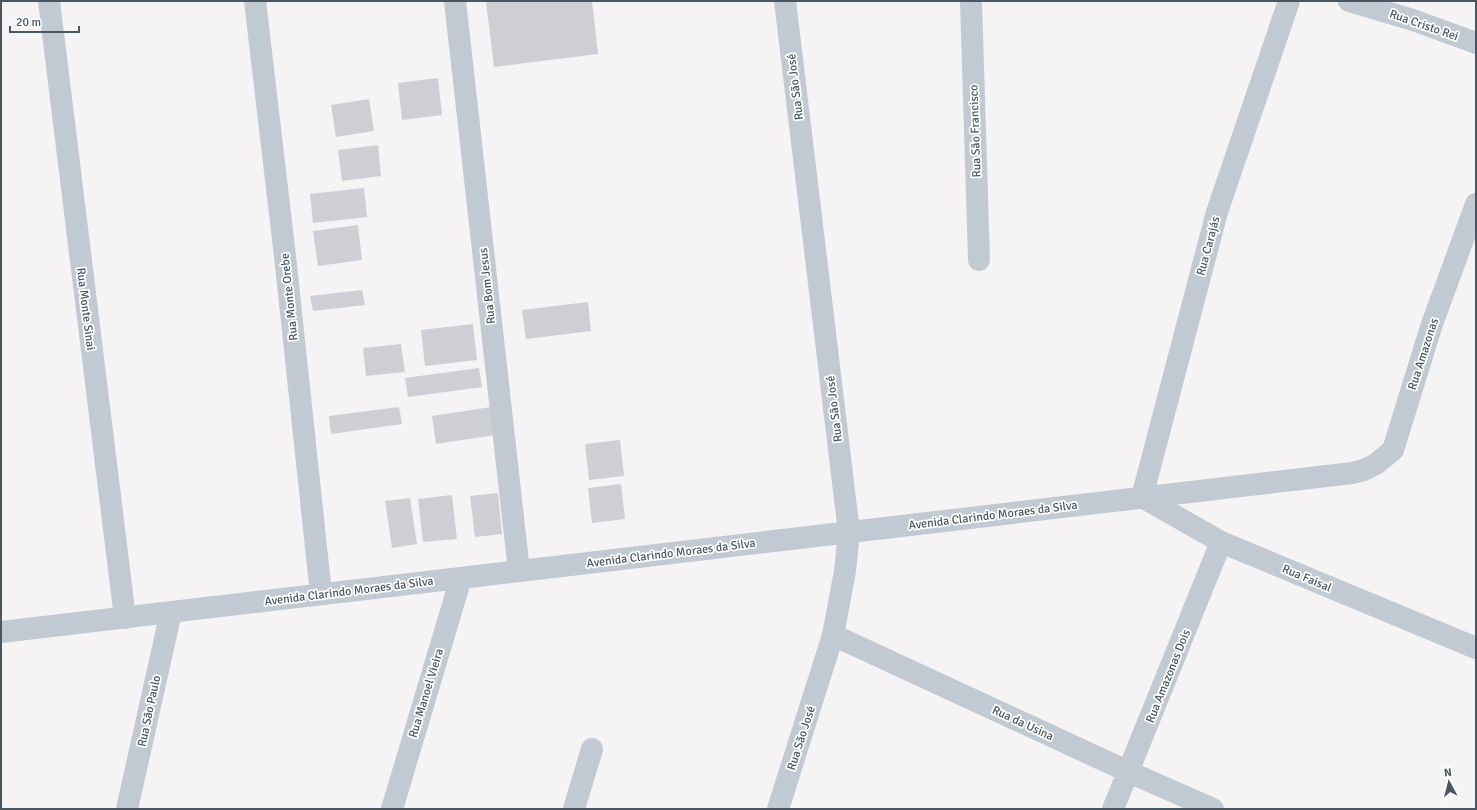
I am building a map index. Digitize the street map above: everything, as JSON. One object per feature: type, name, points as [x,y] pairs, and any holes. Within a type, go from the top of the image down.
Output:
[{"type":"street","name":"Rua Monte Sinai","points":[[49,1],[124,618]]},
{"type":"street","name":"Rua Monte Orebe","points":[[255,1],[286,264],[321,594]]},
{"type":"street","name":"Rua Bom Jesus","points":[[455,1],[520,570]]},
{"type":"street","name":"Rua São José","points":[[778,809],[834,635],[845,571],[849,532],[785,1]]},
{"type":"street","name":"Rua São Francisco","points":[[971,1],[979,260]]},
{"type":"street","name":"Rua Carajás","points":[[1142,497],[1217,212],[1289,1]]},
{"type":"street","name":"Rua Cristo Rei","points":[[1349,1],[1413,20],[1476,43]]},
{"type":"street","name":"Rua Amazonas","points":[[1341,473],[1364,470],[1376,464],[1393,450],[1432,324],[1476,204]]},
{"type":"street","name":"Avenida Clarindo Moraes da Silva","points":[[1,632],[1341,473]]},
{"type":"street","name":"Rua Faisal","points":[[1142,497],[1221,542],[1476,648]]},
{"type":"street","name":"Rua Amazonas Dois","points":[[1113,809],[1221,542]]},
{"type":"street","name":"Rua Manoel Vieira","points":[[392,809],[461,578]]},
{"type":"street","name":"Rua São Paulo","points":[[127,809],[171,612]]},
{"type":"street","name":"Rua da Usina","points":[[834,635],[1129,772],[1213,809]]},
{"type":"street","points":[[574,809],[592,749]]},
{"type":"building","points":[[486,1],[592,1],[598,54],[494,67]]},
{"type":"building","points":[[438,78],[442,115],[402,120],[398,83]]},
{"type":"building","points":[[369,99],[374,131],[336,137],[331,105]]},
{"type":"building","points":[[378,145],[381,176],[342,181],[338,150]]},
{"type":"building","points":[[364,188],[367,217],[313,223],[310,194]]},
{"type":"building","points":[[358,225],[362,260],[318,266],[313,231]]},
{"type":"building","points":[[362,290],[365,305],[313,311],[310,296]]},
{"type":"building","points":[[588,302],[591,331],[526,339],[522,310]]},
{"type":"building","points":[[473,324],[477,360],[425,366],[421,330]]},
{"type":"building","points":[[401,344],[405,372],[366,376],[363,348]]},
{"type":"building","points":[[479,368],[482,387],[408,397],[405,378]]},
{"type":"building","points":[[399,407],[402,424],[331,434],[329,416]]},
{"type":"building","points":[[491,407],[495,435],[436,444],[432,416]]},
{"type":"building","points":[[620,440],[624,476],[589,480],[585,444]]},
{"type":"building","points":[[621,484],[625,519],[592,523],[588,488]]},
{"type":"building","points":[[498,493],[502,534],[475,537],[470,496]]},
{"type":"building","points":[[452,495],[457,539],[423,542],[418,499]]},
{"type":"building","points":[[410,498],[417,544],[392,548],[385,501]]}]
